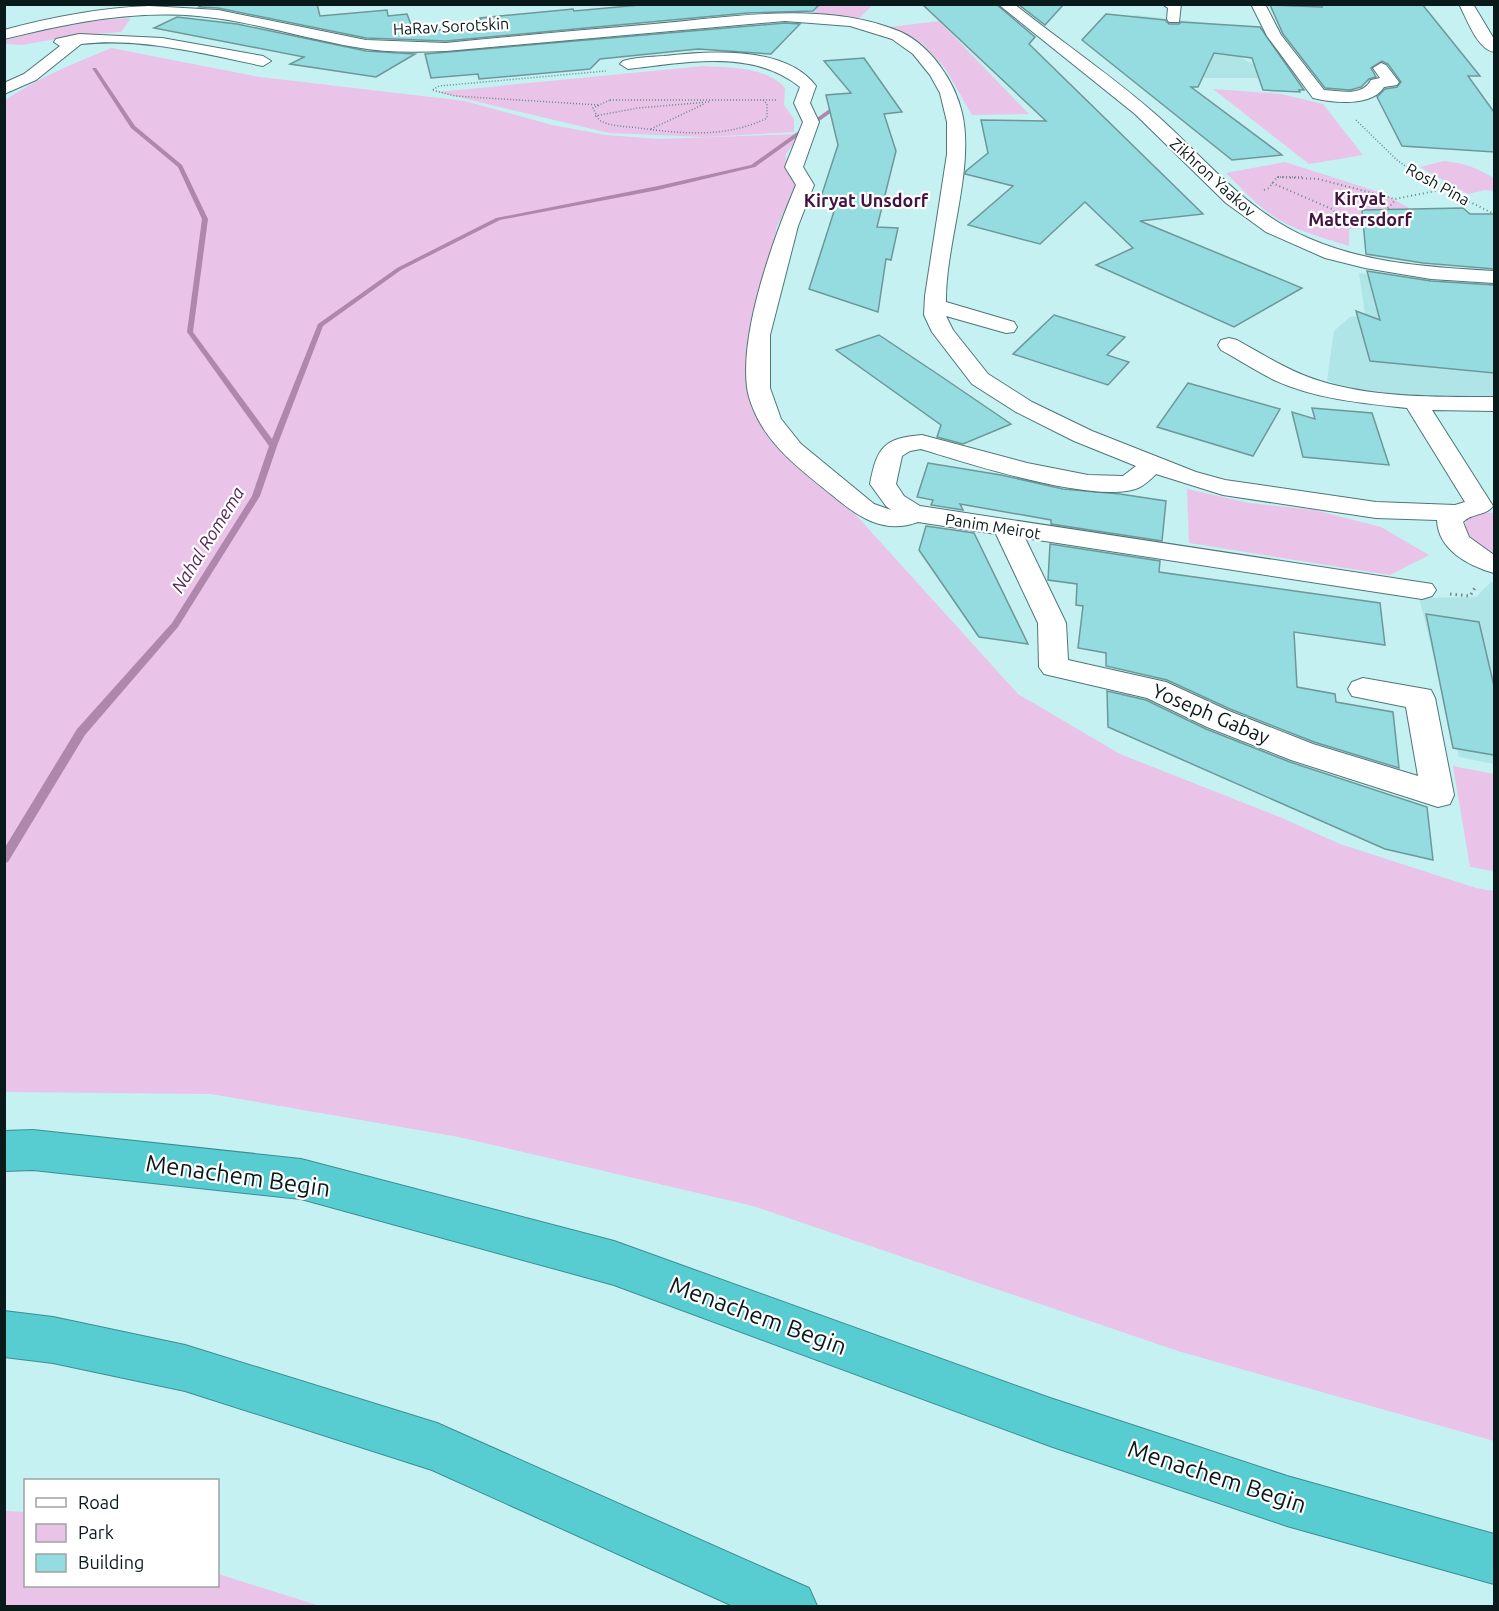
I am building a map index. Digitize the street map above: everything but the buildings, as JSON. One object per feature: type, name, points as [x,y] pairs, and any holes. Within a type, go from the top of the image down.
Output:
[{"type":"highway","name":"Menachem Begin","points":[[4,1151],[33,1150],[301,1179],[614,1263],[1050,1422],[1287,1501],[1494,1559]]},
{"type":"highway","points":[[4,1334],[53,1340],[185,1368],[437,1447],[791,1606]]},
{"type":"highway","points":[[4,1342],[53,1340]]},
{"type":"street","name":"Zikhron Yaakov","points":[[1005,4],[1142,112],[1250,213],[1294,239],[1346,258],[1426,272],[1494,277]]},
{"type":"street","points":[[1258,4],[1274,36],[1319,95],[1360,97],[1376,88],[1377,83],[1391,82],[1382,68]]},
{"type":"street","points":[[1459,7],[1494,48]]},
{"type":"street","name":"HaRav Sorotskin","points":[[4,35],[58,20],[154,10],[216,14],[356,43],[400,48],[446,47],[777,18],[831,27]]},
{"type":"street","points":[[770,27],[868,26],[900,38],[922,54],[947,90],[954,110],[958,134],[935,315],[943,332],[980,379],[1024,407],[1073,431],[1154,464],[1223,486],[1376,510],[1403,518],[1458,543],[1471,554],[1492,563]]},
{"type":"street","points":[[47,44],[79,38],[114,36],[263,60]]},
{"type":"street","points":[[4,89],[30,77],[79,38]]},
{"type":"street","points":[[875,44],[884,44],[900,38]]},
{"type":"street","points":[[628,64],[723,57],[760,61],[782,67],[799,76],[808,86],[802,103],[811,122],[794,167],[805,185],[788,226],[759,335],[758,388],[770,420],[792,449],[865,510],[886,518],[907,517],[913,513],[896,501],[883,484],[890,452],[900,443],[922,442],[1068,479],[1111,485],[1129,483],[1154,464]]},
{"type":"street","points":[[935,306],[1006,327]]},
{"type":"street","points":[[1229,345],[1281,375],[1311,386],[1347,395],[1450,405],[1494,404]]},
{"type":"street","points":[[1413,402],[1477,508]]},
{"type":"street","points":[[1376,510],[1477,508]]},
{"type":"street","points":[[1458,543],[1451,532],[1450,521],[1477,508]]},
{"type":"street","name":"Panim Meirot","points":[[913,513],[1422,590]]},
{"type":"street","name":"Yoseph Gabay","points":[[1007,528],[1052,622],[1054,667],[1155,688],[1218,719],[1302,752],[1438,795],[1420,698],[1363,688]]},
{"type":"path","points":[[599,105],[455,96],[432,90],[439,86],[612,70],[628,64]]},
{"type":"path","name":"Rosh Pina","points":[[1338,96],[1358,122],[1398,161],[1416,174],[1494,214]]},
{"type":"path","points":[[763,100],[767,104],[767,118],[754,126],[697,132],[604,123],[595,116],[593,108],[610,100],[803,99]]},
{"type":"path","points":[[595,116],[638,108],[743,100]]},
{"type":"path","points":[[651,129],[708,102]]},
{"type":"path","points":[[1231,196],[1269,188],[1277,177],[1309,178],[1395,199],[1445,189]]},
{"type":"path","points":[[1272,183],[1332,209],[1341,218],[1355,223],[1382,218],[1395,199]]},
{"type":"path","points":[[1331,231],[1341,218]]},
{"type":"path","points":[[1422,590],[1470,596],[1492,563]]},
{"type":"shaded area","points":[[1135,15],[1219,24],[1223,43],[1236,55],[1279,78],[1187,78],[1100,20]]},
{"type":"shaded area","points":[[1359,273],[1435,285],[1494,290],[1494,402],[1435,400],[1347,390],[1327,380],[1334,331],[1350,317],[1365,315]]},
{"type":"shaded area","points":[[1491,582],[1494,582],[1494,764],[1459,757],[1419,598],[1476,597]]},
{"type":"green space","points":[[819,5],[873,5],[856,21],[813,15]]},
{"type":"green space","points":[[131,18],[121,32],[79,35],[22,45],[5,44],[4,41],[67,25]]},
{"type":"green space","points":[[939,21],[1029,114],[972,115],[945,68],[922,43],[890,27]]},
{"type":"green space","points":[[111,48],[260,77],[465,101],[552,125],[606,135],[659,139],[801,134],[785,155],[796,187],[777,226],[747,376],[778,443],[855,514],[1018,694],[1120,754],[1282,818],[1340,844],[1476,888],[1494,891],[1494,1441],[1178,1351],[753,1206],[459,1137],[211,1094],[5,1092],[4,101],[43,78]]},
{"type":"green space","points":[[704,66],[758,72],[777,81],[785,88],[784,105],[794,119],[794,132],[705,137],[609,133],[437,92]]},
{"type":"green space","points":[[1213,89],[1281,94],[1323,104],[1363,155],[1309,164]]},
{"type":"green space","points":[[1444,161],[1470,166],[1494,178],[1494,191],[1485,190],[1468,194],[1420,167]]},
{"type":"green space","points":[[1285,162],[1382,193],[1418,213],[1384,227],[1349,229],[1349,246],[1307,233],[1283,222],[1260,206],[1226,173]]},
{"type":"green space","points":[[1187,489],[1249,503],[1314,510],[1381,527],[1429,555],[1390,575],[1189,543]]},
{"type":"green space","points":[[1479,513],[1494,513],[1494,557],[1476,544],[1466,529],[1466,522],[1470,517]]},
{"type":"green space","points":[[1453,766],[1494,774],[1494,871],[1470,867]]},
{"type":"green space","points":[[5,1511],[24,1512],[24,1587],[219,1587],[219,1574],[320,1606],[5,1606]]},
{"type":"waterway","name":"Nahal Romema","points":[[94,69],[133,127],[180,166],[205,219],[190,332],[273,446]]},
{"type":"waterway","points":[[273,446],[320,325],[399,269],[498,219],[658,188],[753,166],[840,104]]},
{"type":"waterway","name":"Nahal Romema","points":[[4,859],[81,732],[175,625],[256,496],[273,446]]},
{"type":"district","name":"Kiryat Unsdorf","points":[[866,201]]},
{"type":"district","name":"Kiryat Mattersdorf","points":[[1360,209]]}]
